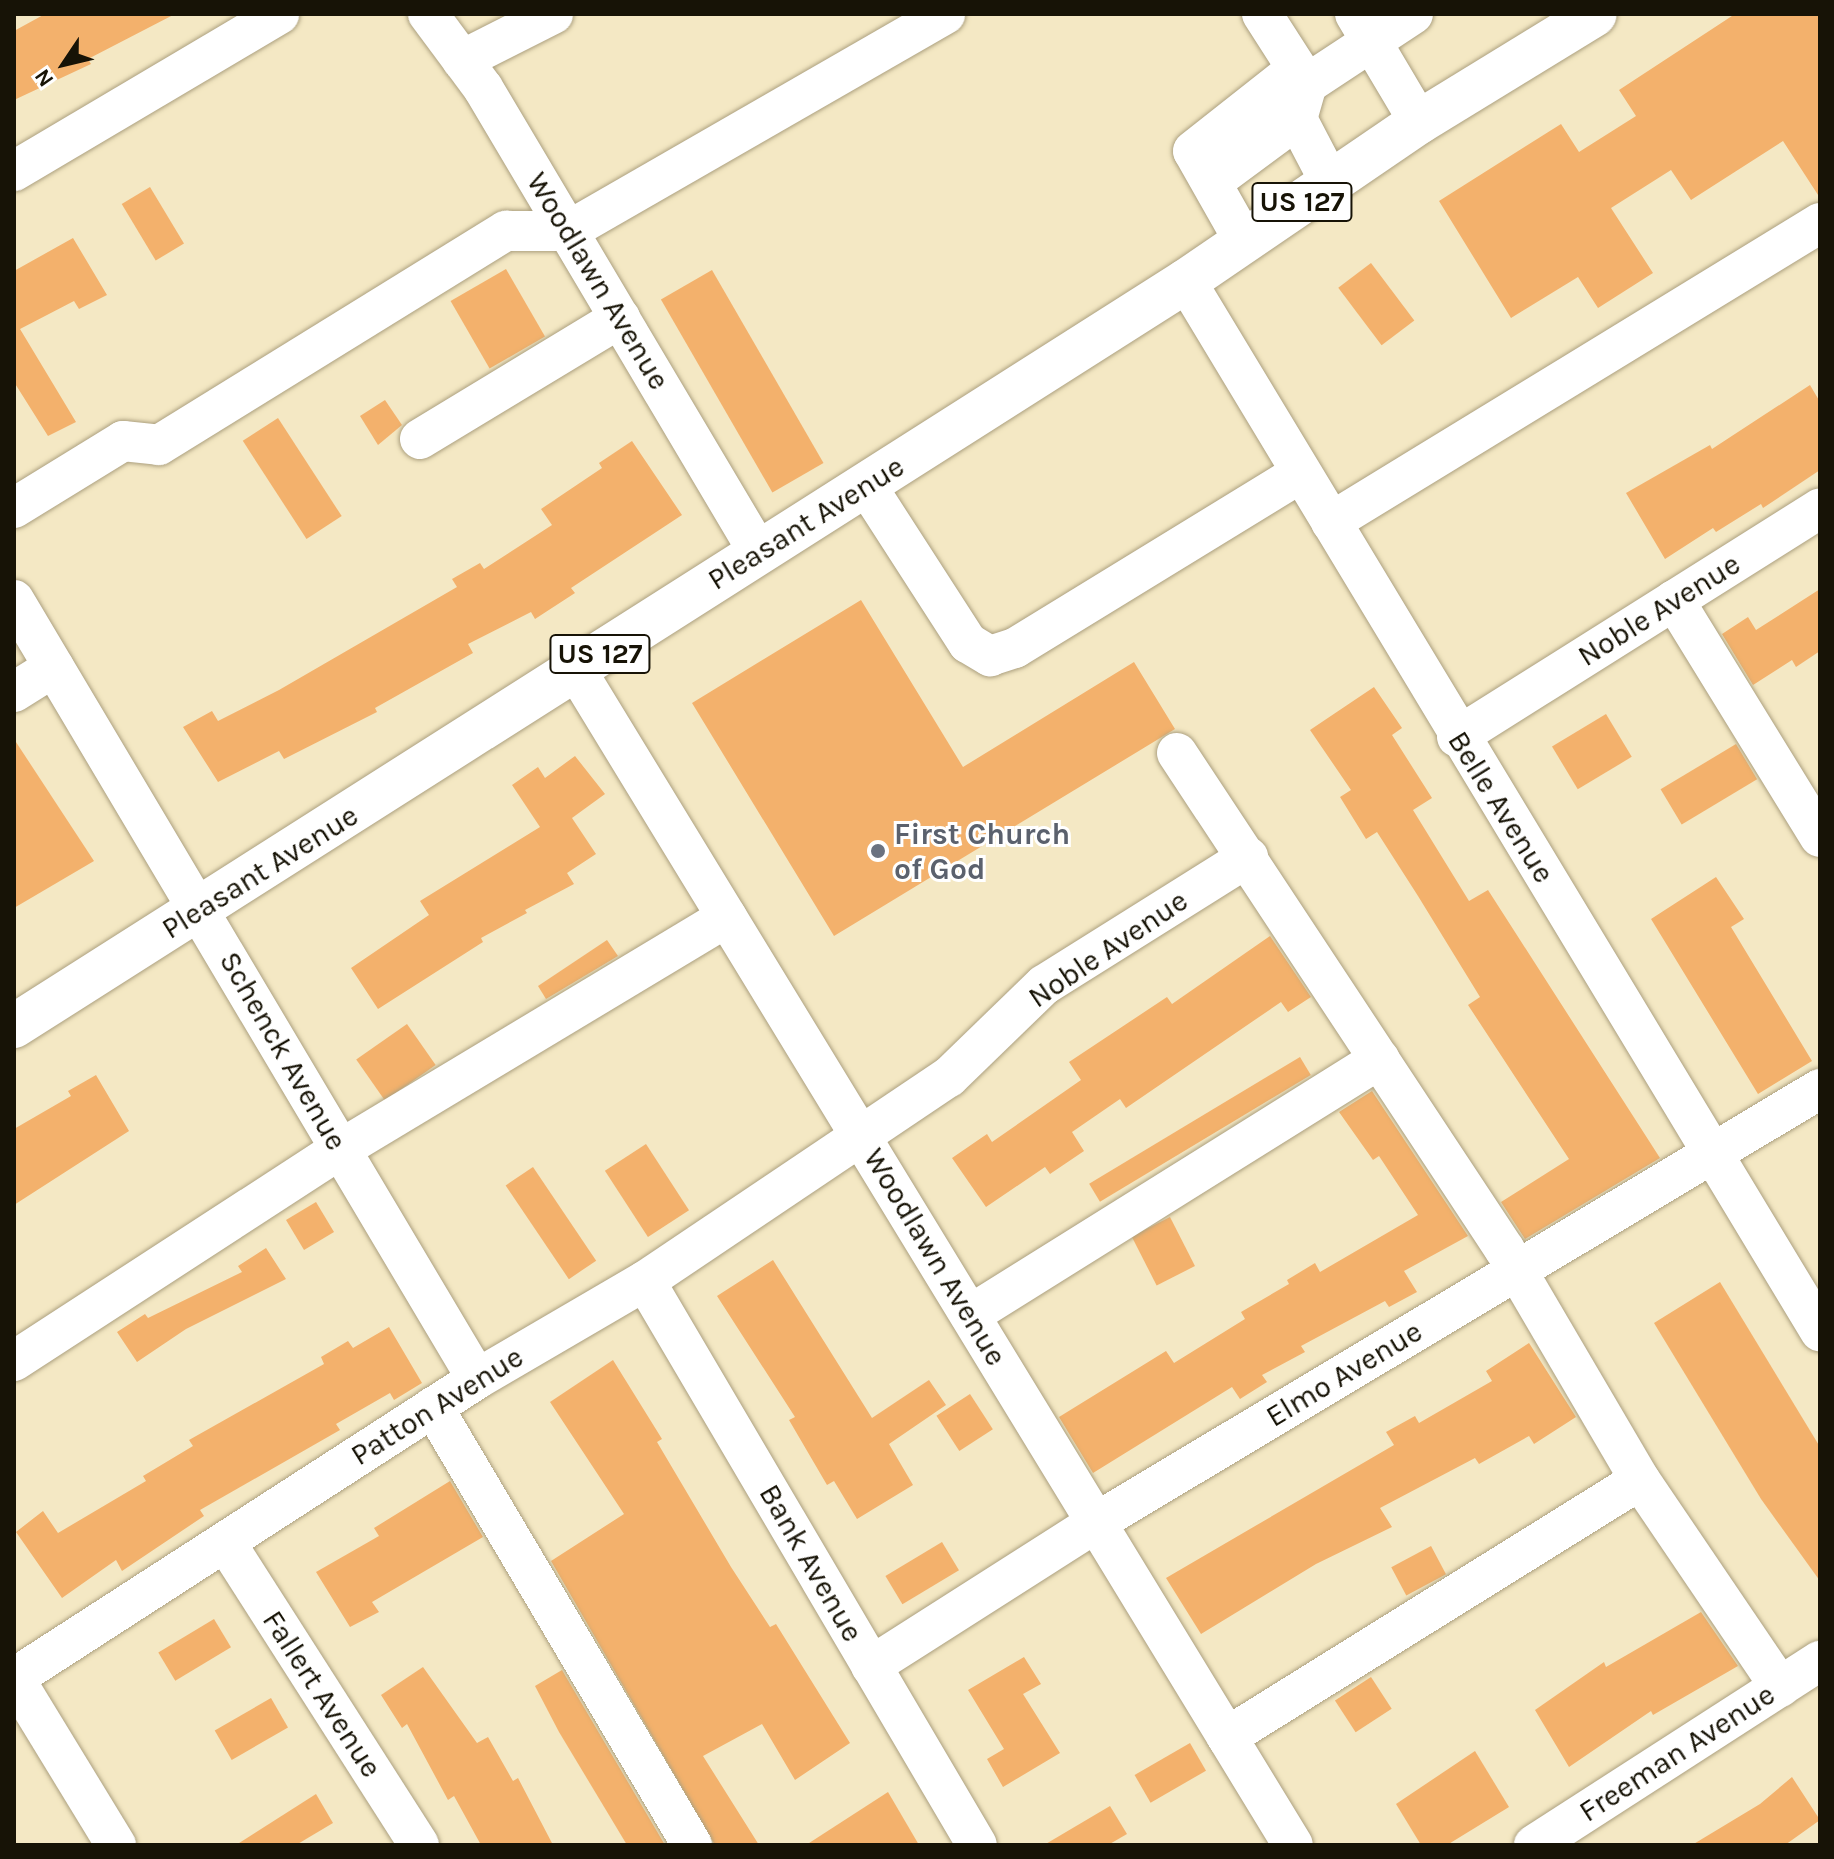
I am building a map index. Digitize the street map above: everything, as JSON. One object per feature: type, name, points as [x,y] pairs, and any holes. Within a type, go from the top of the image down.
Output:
[{"type":"main road","name":"Pleasant Avenue","points":[[14,1026],[201,911],[1186,281],[1575,19]]},
{"type":"street","points":[[14,171],[279,14]]},
{"type":"street","name":"Woodlawn Avenue","points":[[428,14],[462,60],[568,231],[759,553]]},
{"type":"street","points":[[462,60],[553,14]]},
{"type":"street","points":[[14,508],[123,441],[159,445],[506,231],[568,231],[945,14]]},
{"type":"street","points":[[1262,14],[1300,91],[1330,182]]},
{"type":"street","points":[[1244,241],[1193,151],[1300,91],[1363,27],[1413,14]]},
{"type":"street","points":[[1363,27],[1419,122]]},
{"type":"street","points":[[1331,522],[1820,223]]},
{"type":"street","name":"Belle Avenue","points":[[1186,281],[1457,737],[1715,1153],[1820,1331]]},
{"type":"street","points":[[420,439],[620,318]]},
{"type":"street","points":[[866,485],[968,643],[990,656],[1015,648],[1301,473]]},
{"type":"street","name":"Noble Avenue","points":[[1457,737],[1820,508]]},
{"type":"street","name":"Schenck Avenue","points":[[14,600],[477,1379]]},
{"type":"street","points":[[1674,600],[1814,813]]},
{"type":"street","points":[[14,692],[54,667]]},
{"type":"street","name":"Woodlawn Avenue","points":[[576,670],[1293,1845]]},
{"type":"street","points":[[1177,753],[1517,1270],[1640,1480],[1780,1687]]},
{"type":"street","name":"Noble Avenue","points":[[860,1135],[949,1077],[1044,985],[1248,857]]},
{"type":"street","points":[[14,1361],[341,1149],[727,917]]},
{"type":"street","points":[[970,1315],[1380,1059]]},
{"type":"street","name":"Elmo Avenue","points":[[871,1666],[1097,1522],[1820,1089]]},
{"type":"street","name":"Patton Avenue","points":[[14,1678],[477,1379],[645,1281],[860,1135]]},
{"type":"street","name":"Bank Avenue","points":[[645,1281],[977,1845]]},
{"type":"street","points":[[433,1407],[692,1845]]},
{"type":"street","points":[[1227,1737],[1640,1480]]},
{"type":"street","name":"Fallert Avenue","points":[[226,1543],[419,1845]]},
{"type":"street","name":"Freeman Avenue","points":[[1534,1845],[1820,1661]]},
{"type":"street","points":[[14,1678],[116,1845]]},
{"type":"building","points":[[45,14],[175,14],[88,59],[91,64],[14,100],[14,31]]},
{"type":"building","points":[[1735,14],[1820,14],[1820,198],[1783,141],[1691,200],[1671,170],[1611,208],[1653,273],[1598,308],[1578,277],[1511,318],[1439,201],[1561,124],[1579,152],[1636,116],[1619,90]]},
{"type":"building","points":[[150,187],[184,244],[156,261],[122,204]]},
{"type":"building","points":[[73,238],[107,295],[79,309],[74,301],[20,329],[76,422],[48,436],[14,382],[14,271]]},
{"type":"building","points":[[1371,263],[1414,321],[1382,345],[1338,288]]},
{"type":"building","points":[[506,269],[545,337],[490,369],[451,301]]},
{"type":"building","points":[[712,270],[824,463],[772,493],[661,300]]},
{"type":"building","points":[[1810,385],[1820,402],[1820,470],[1763,508],[1761,504],[1716,532],[1713,528],[1665,559],[1626,493],[1710,445],[1712,449]]},
{"type":"building","points":[[385,400],[402,425],[378,445],[360,416]]},
{"type":"building","points":[[278,418],[342,516],[306,539],[243,441]]},
{"type":"building","points":[[632,441],[682,515],[571,588],[575,593],[535,619],[531,612],[468,644],[473,653],[375,708],[377,712],[284,759],[279,751],[218,782],[183,727],[212,711],[218,721],[279,690],[457,587],[452,579],[480,563],[484,569],[552,525],[541,509],[602,468],[599,463]]},
{"type":"building","points":[[1820,589],[1820,651],[1796,667],[1792,660],[1753,685],[1722,634],[1748,617],[1756,630]]},
{"type":"building","name":"First Church of God","points":[[861,600],[963,767],[1134,662],[1175,729],[834,936],[692,703]]},
{"type":"building","points":[[1374,687],[1402,728],[1392,735],[1432,798],[1413,810],[1469,901],[1488,890],[1660,1158],[1525,1239],[1501,1202],[1569,1159],[1468,1005],[1480,997],[1418,896],[1377,832],[1366,839],[1340,797],[1351,790],[1310,730]]},
{"type":"building","points":[[1606,714],[1632,757],[1578,789],[1552,746]]},
{"type":"building","points":[[14,739],[94,861],[14,908]]},
{"type":"building","points":[[1736,744],[1757,779],[1682,824],[1661,789]]},
{"type":"building","points":[[575,756],[605,794],[572,818],[596,854],[567,873],[574,884],[481,938],[483,942],[378,1009],[351,968],[429,915],[420,901],[540,827],[512,785],[538,767],[545,778]]},
{"type":"building","points":[[1716,877],[1744,919],[1731,927],[1812,1061],[1758,1094],[1651,919]]},
{"type":"building","points":[[1270,936],[1311,997],[1288,1012],[1281,1002],[1126,1108],[1120,1099],[1072,1132],[1084,1151],[1050,1174],[1045,1167],[986,1207],[952,1158],[987,1134],[992,1142],[1081,1080],[1069,1062],[1167,997],[1172,1004]]},
{"type":"building","points":[[607,940],[618,956],[546,999],[538,986]]},
{"type":"building","points":[[407,1024],[436,1065],[385,1101],[356,1060]]},
{"type":"building","points":[[1300,1057],[1311,1075],[1100,1202],[1089,1184]]},
{"type":"building","points":[[96,1075],[129,1131],[14,1205],[14,1129],[71,1096],[68,1091]]},
{"type":"building","points":[[1372,1091],[1468,1236],[1404,1271],[1417,1292],[1389,1307],[1385,1301],[1301,1346],[1305,1352],[1262,1375],[1267,1382],[1240,1399],[1232,1387],[1093,1473],[1059,1417],[1166,1351],[1174,1363],[1245,1319],[1241,1312],[1289,1284],[1287,1280],[1315,1263],[1320,1272],[1418,1215],[1379,1156],[1373,1160],[1339,1112]]},
{"type":"building","points":[[646,1144],[689,1210],[648,1237],[605,1171]]},
{"type":"building","points":[[533,1167],[596,1261],[569,1279],[506,1185]]},
{"type":"building","points":[[316,1202],[334,1232],[304,1250],[286,1220]]},
{"type":"building","points":[[1170,1217],[1195,1266],[1157,1286],[1132,1237]]},
{"type":"building","points":[[266,1248],[286,1279],[186,1329],[137,1362],[117,1332],[145,1314],[148,1318],[242,1272],[238,1266]]},
{"type":"building","points":[[773,1260],[872,1418],[929,1380],[946,1405],[889,1444],[913,1485],[857,1519],[834,1481],[827,1485],[789,1420],[795,1417],[717,1296]]},
{"type":"building","points":[[1720,1282],[1820,1447],[1820,1581],[1761,1499],[1654,1323]]},
{"type":"building","points":[[389,1327],[422,1383],[394,1400],[390,1393],[336,1424],[340,1430],[200,1510],[204,1516],[122,1571],[116,1560],[62,1598],[16,1532],[43,1511],[58,1533],[146,1481],[143,1476],[193,1446],[189,1440],[324,1364],[321,1357],[348,1341],[353,1348]]},
{"type":"building","points":[[1529,1343],[1576,1417],[1534,1444],[1529,1436],[1479,1464],[1475,1458],[1380,1508],[1392,1527],[1316,1564],[1201,1634],[1166,1578],[1394,1445],[1386,1432],[1415,1416],[1419,1423],[1492,1381],[1486,1371]]},
{"type":"building","points":[[613,1360],[662,1439],[657,1442],[731,1567],[770,1627],[776,1624],[850,1743],[795,1780],[762,1724],[703,1756],[759,1845],[715,1845],[551,1561],[624,1514],[550,1402]]},
{"type":"building","points":[[970,1394],[993,1429],[959,1451],[936,1416]]},
{"type":"building","points":[[450,1481],[483,1537],[372,1602],[379,1612],[350,1627],[316,1572],[379,1536],[374,1528]]},
{"type":"building","points":[[942,1542],[959,1570],[902,1604],[885,1576]]},
{"type":"building","points":[[1431,1546],[1446,1574],[1406,1595],[1391,1567]]},
{"type":"building","points":[[1701,1612],[1738,1666],[1653,1715],[1651,1711],[1569,1767],[1535,1710],[1604,1662],[1606,1667]]},
{"type":"building","points":[[214,1619],[231,1647],[175,1681],[158,1652]]},
{"type":"building","points":[[1024,1657],[1041,1684],[1023,1694],[1060,1753],[1003,1787],[987,1759],[1004,1749],[968,1690]]},
{"type":"building","points":[[423,1667],[477,1743],[488,1737],[513,1781],[518,1778],[553,1845],[481,1845],[454,1796],[448,1800],[407,1724],[402,1728],[381,1695]]},
{"type":"building","points":[[562,1670],[665,1845],[627,1845],[559,1732],[535,1686]]},
{"type":"building","points":[[1371,1677],[1392,1709],[1356,1732],[1335,1700]]},
{"type":"building","points":[[271,1698],[288,1727],[232,1760],[215,1730]]},
{"type":"building","points":[[1190,1743],[1206,1771],[1151,1803],[1135,1775]]},
{"type":"building","points":[[1475,1751],[1509,1807],[1447,1845],[1421,1845],[1396,1804]]},
{"type":"building","points":[[1792,1777],[1820,1820],[1785,1845],[1692,1845],[1760,1804]]},
{"type":"building","points":[[888,1792],[919,1845],[806,1845]]},
{"type":"building","points":[[316,1794],[333,1823],[296,1845],[236,1845]]},
{"type":"building","points":[[1110,1806],[1127,1834],[1108,1845],[1044,1845]]},
{"type":"place","name":"First Church of God","points":[[878,851]]}]
